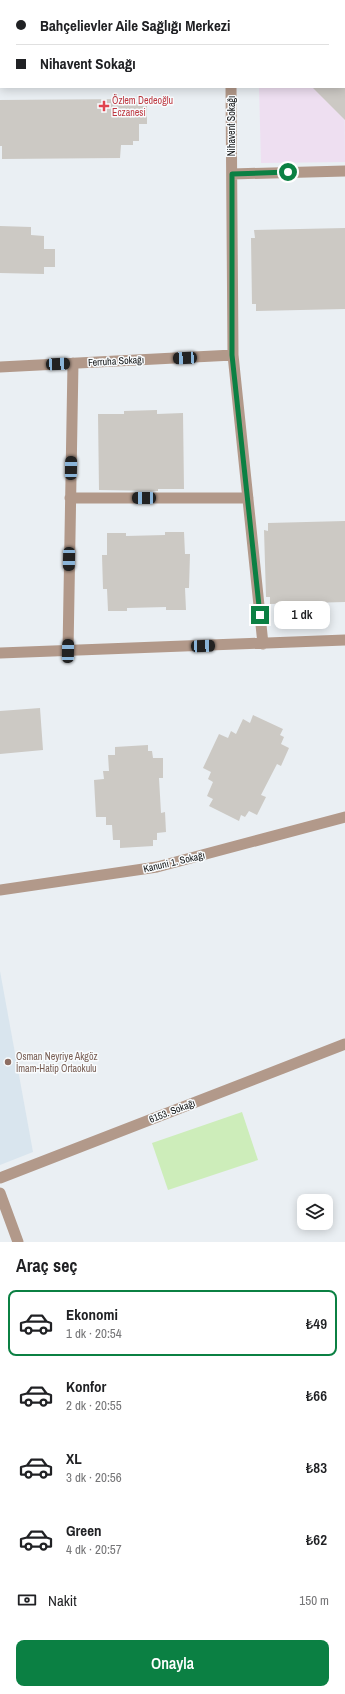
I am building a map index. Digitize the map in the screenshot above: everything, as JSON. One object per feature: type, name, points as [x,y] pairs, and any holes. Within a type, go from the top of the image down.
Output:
[{"type":"street","name":"Nihavent Sokağı","points":[[231,88],[232,355],[263,644]]},
{"type":"street","points":[[232,174],[345,171]]},
{"type":"street","name":"Ferruha Sokağı","points":[[0,367],[232,355]]},
{"type":"street","points":[[68,651],[73,363]]},
{"type":"street","points":[[70,498],[248,498]]},
{"type":"street","points":[[0,653],[345,640]]},
{"type":"street","name":"Kanuni 1. Sokağı","points":[[0,890],[157,867],[345,817]]},
{"type":"street","name":"6153. Sokağı","points":[[0,1178],[345,1044]]},
{"type":"street","points":[[0,1193],[18,1242]]},
{"type":"shaded area","points":[[259,88],[344,88],[345,162],[261,163]]},
{"type":"shaded area","name":"Osman Neyriye Akgöz İmam-Hatip Ortaokulu","points":[[0,971],[33,1152],[0,1165]]},
{"type":"green space","points":[[242,1112],[258,1160],[168,1190],[152,1143]]},
{"type":"building","points":[[313,88],[345,88],[345,120]]},
{"type":"building","points":[[132,99],[132,102],[138,102],[138,106],[147,106],[147,124],[139,124],[139,141],[133,141],[133,145],[121,145],[120,158],[2,159],[2,146],[0,146],[0,100]]},
{"type":"building","points":[[0,226],[31,227],[31,235],[44,236],[44,249],[55,249],[55,267],[44,267],[44,274],[0,273]]},
{"type":"building","points":[[345,228],[345,309],[256,311],[256,304],[252,304],[251,238],[255,238],[254,230]]},
{"type":"building","points":[[157,410],[157,414],[183,413],[184,489],[158,489],[158,491],[99,490],[98,414],[124,414],[124,411]]},
{"type":"building","points":[[345,521],[345,602],[270,604],[270,597],[266,597],[264,530],[268,531],[268,523]]},
{"type":"building","points":[[165,532],[184,532],[185,554],[190,554],[189,588],[185,588],[186,610],[166,610],[166,607],[127,608],[127,611],[108,611],[107,589],[103,589],[102,555],[107,555],[107,533],[126,533],[126,536],[165,535]]},
{"type":"building","points":[[40,708],[43,750],[0,754],[0,711]]},
{"type":"building","points":[[253,715],[283,729],[280,735],[284,737],[281,744],[289,748],[281,766],[277,764],[261,795],[266,797],[257,815],[249,811],[245,817],[241,815],[239,821],[209,806],[213,799],[207,796],[213,782],[208,779],[211,772],[203,768],[219,734],[228,738],[231,731],[236,734],[243,719],[250,723]]},
{"type":"building","points":[[148,745],[148,751],[152,751],[153,758],[163,758],[163,778],[159,778],[161,813],[165,812],[166,832],[157,833],[157,840],[153,840],[153,846],[120,848],[120,840],[113,840],[112,825],[106,825],[106,817],[96,817],[94,780],[104,779],[103,771],[109,771],[108,755],[115,755],[115,747]]},
{"type":"place","name":"Özlem Dedeoğlu Eczanesi","points":[[104,106]]},
{"type":"place","name":"Osman Neyriye Akgöz İmam-Hatip Ortaokulu","points":[[8,1062]]},
{"type":"route","points":[[260,615],[232,355],[232,174],[288,172]]}]
